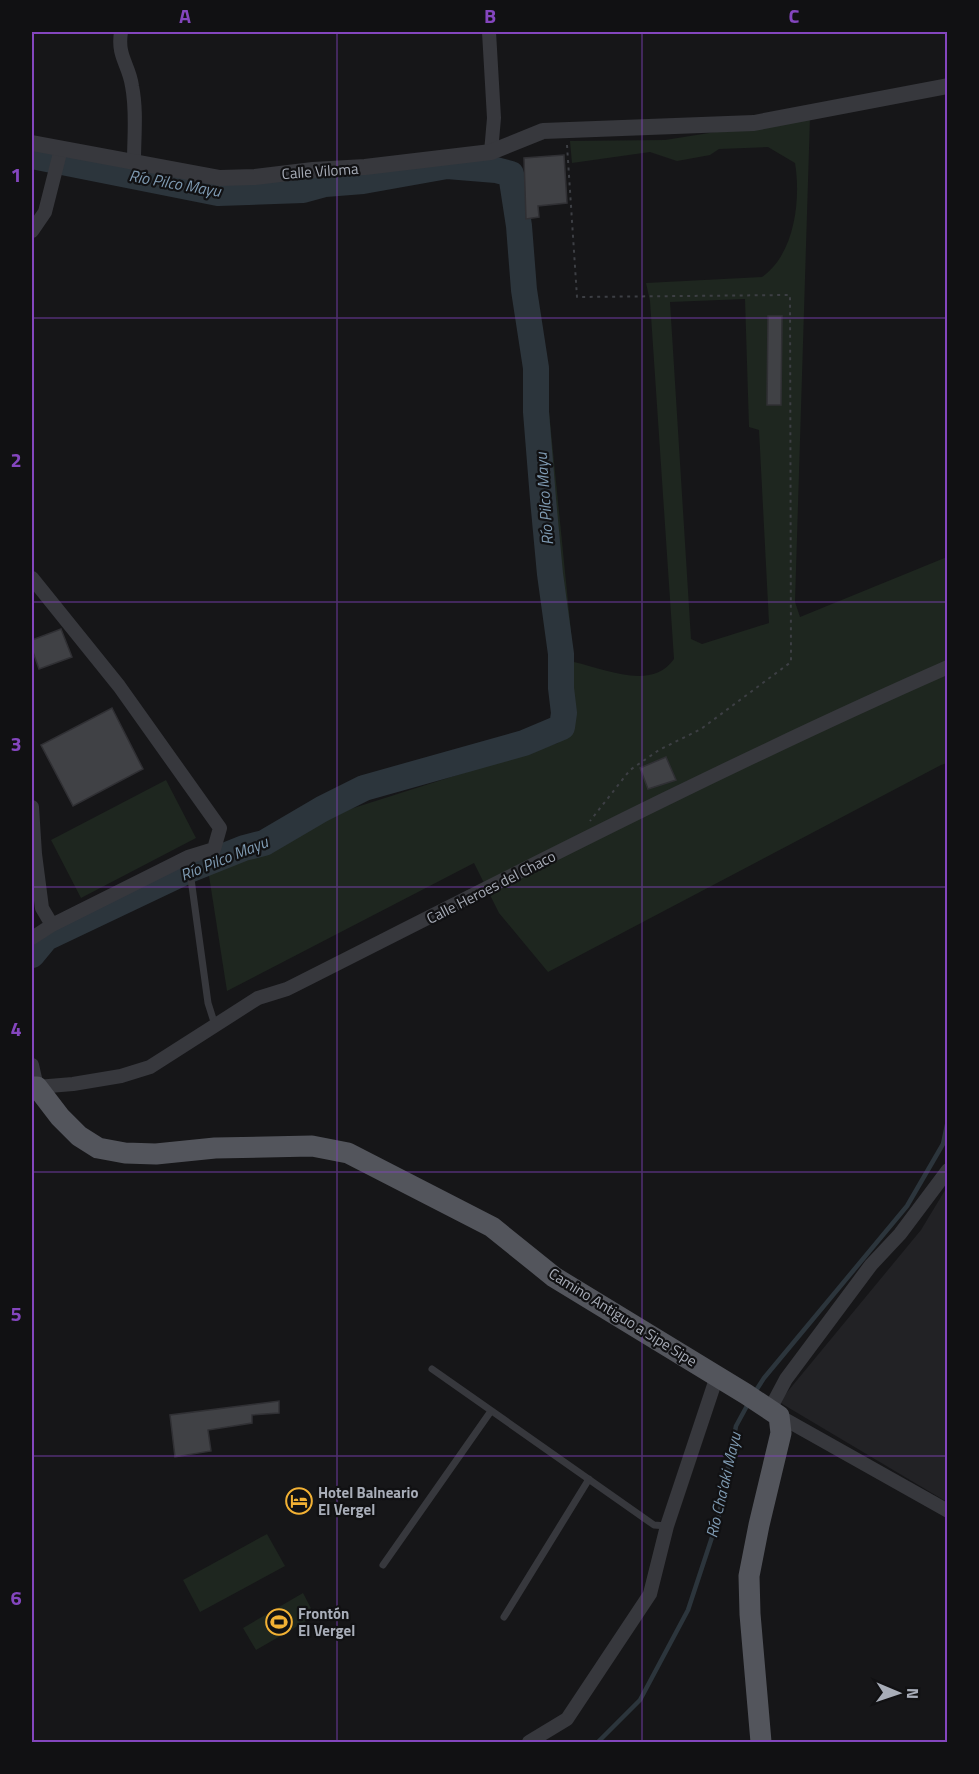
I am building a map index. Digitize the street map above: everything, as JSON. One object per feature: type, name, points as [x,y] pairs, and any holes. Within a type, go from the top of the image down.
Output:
[{"type":"main road","name":"Camino Antiguo a Sipe Sipe","points":[[34,1087],[79,1136],[98,1148],[124,1153],[156,1154],[215,1148],[312,1146],[348,1153],[492,1227],[554,1277],[771,1411]]},
{"type":"main road","points":[[761,1743],[749,1576],[781,1433],[771,1411]]},
{"type":"street","points":[[122,32],[119,44],[124,66],[132,83],[136,113],[134,161]]},
{"type":"street","points":[[489,32],[494,118],[490,152]]},
{"type":"street","name":"Calle Viloma","points":[[32,143],[61,151],[134,161],[220,178],[365,167],[490,152],[543,131],[754,123],[948,86]]},
{"type":"street","points":[[32,231],[45,212],[61,151]]},
{"type":"street","points":[[32,578],[119,686],[220,828],[214,849],[188,857],[52,925],[32,938]]},
{"type":"street","name":"Calle Heroes del Chaco","points":[[34,1087],[121,1076],[150,1067],[258,998],[287,989],[612,826],[885,694],[948,667]]},
{"type":"street","points":[[32,807],[42,908],[52,925]]},
{"type":"street","points":[[32,1065],[34,1087]]},
{"type":"street","points":[[948,1170],[900,1234],[871,1265],[786,1379],[771,1411],[948,1511]]},
{"type":"street","points":[[529,1743],[567,1719],[650,1593],[667,1526],[717,1376]]},
{"type":"lane","points":[[188,857],[208,1003],[215,1024]]},
{"type":"lane","points":[[432,1370],[654,1525],[667,1526]]},
{"type":"lane","points":[[383,1565],[491,1411]]},
{"type":"lane","points":[[504,1617],[589,1479]]},
{"type":"path","points":[[566,130],[577,297],[790,295],[791,662],[701,729],[659,750],[630,770],[587,824]]},
{"type":"shaded area","points":[[810,117],[795,602],[800,617],[947,557],[947,763],[548,972],[499,913],[474,863],[227,991],[207,863],[344,811],[558,743],[564,733],[561,654],[550,574],[536,412],[536,368],[524,290],[538,301],[574,662],[613,673],[641,676],[665,669],[674,659],[650,301],[646,283],[762,277],[782,255],[789,240],[796,209],[797,177],[795,163],[768,147],[719,149],[710,155],[677,161],[650,152],[572,163],[570,141],[665,140]],"holes":[[[745,299],[749,427],[759,430],[769,623],[702,644],[691,639],[670,302]]]},
{"type":"shaded area","points":[[166,780],[196,838],[81,898],[51,840]]},
{"type":"shaded area","points":[[947,1187],[947,1502],[779,1402],[921,1230]]},
{"type":"shaded area","points":[[267,1534],[285,1566],[200,1612],[183,1580]]},
{"type":"shaded area","name":"Frontón El Vergel","points":[[303,1593],[315,1616],[256,1650],[243,1628]]},
{"type":"building","points":[[564,155],[567,203],[538,206],[539,217],[526,219],[524,158]]},
{"type":"building","points":[[768,316],[782,316],[781,405],[767,405]]},
{"type":"building","points":[[61,629],[72,657],[39,669],[32,649],[32,640]]},
{"type":"building","points":[[112,708],[143,769],[73,806],[41,745]]},
{"type":"building","points":[[666,757],[676,780],[648,789],[640,768]]},
{"type":"building","points":[[279,1401],[279,1413],[252,1415],[252,1423],[208,1430],[211,1451],[175,1457],[170,1415]]},
{"type":"waterway","name":"Río Pilco Mayu","points":[[32,156],[218,193],[303,190],[325,184],[363,181],[447,166],[496,170],[511,174],[519,226],[524,290],[536,368],[536,412],[543,499],[561,654],[564,713],[562,727],[524,743],[364,788],[322,809],[264,843],[244,848],[189,870],[46,938],[32,955]]},
{"type":"waterway","name":"Río Cha'aki Mayu","points":[[755,1392],[764,1378],[907,1206],[943,1144],[948,1120]]},
{"type":"waterway","name":"Río Cha'aki Mayu","points":[[598,1742],[640,1700],[688,1610],[718,1519],[736,1426],[748,1404]]},
{"type":"place","name":"Hotel Balneario El Vergel","points":[[299,1501]]},
{"type":"place","name":"Frontón El Vergel","points":[[279,1622]]}]
